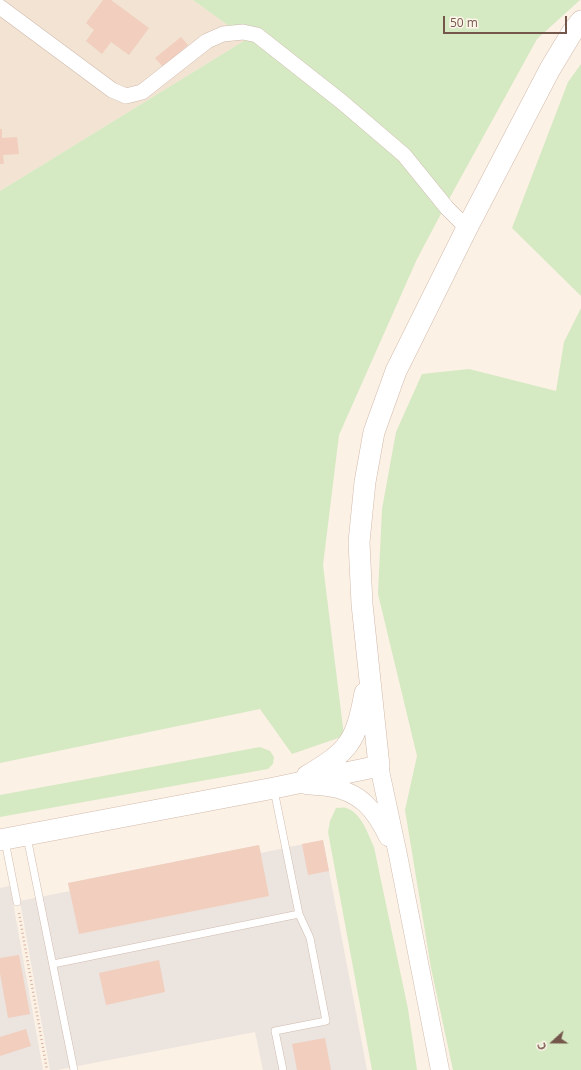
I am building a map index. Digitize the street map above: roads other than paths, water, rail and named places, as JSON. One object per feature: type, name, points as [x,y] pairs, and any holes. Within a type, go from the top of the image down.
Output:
[{"type":"main road","points":[[2,839],[295,784],[379,766],[362,604],[359,542],[365,482],[374,432],[396,371],[468,228],[550,69],[581,21]]},
{"type":"main road","points":[[295,784],[332,760],[349,744],[362,714],[369,674]]},
{"type":"street","points":[[0,7],[112,90],[126,96],[142,92],[207,41],[223,34],[243,32],[258,35],[342,102],[404,155],[447,208],[468,228]]},
{"type":"street","points":[[379,766],[440,1070]]},
{"type":"street","points":[[295,784],[330,787],[352,793],[367,804],[380,821],[398,855]]},
{"type":"lane","points":[[274,788],[300,914],[310,938],[326,1021],[275,1031],[283,1070]]},
{"type":"lane","points":[[27,834],[74,1070]]},
{"type":"lane","points":[[2,839],[17,902]]},
{"type":"lane","points":[[53,964],[300,914]]}]
